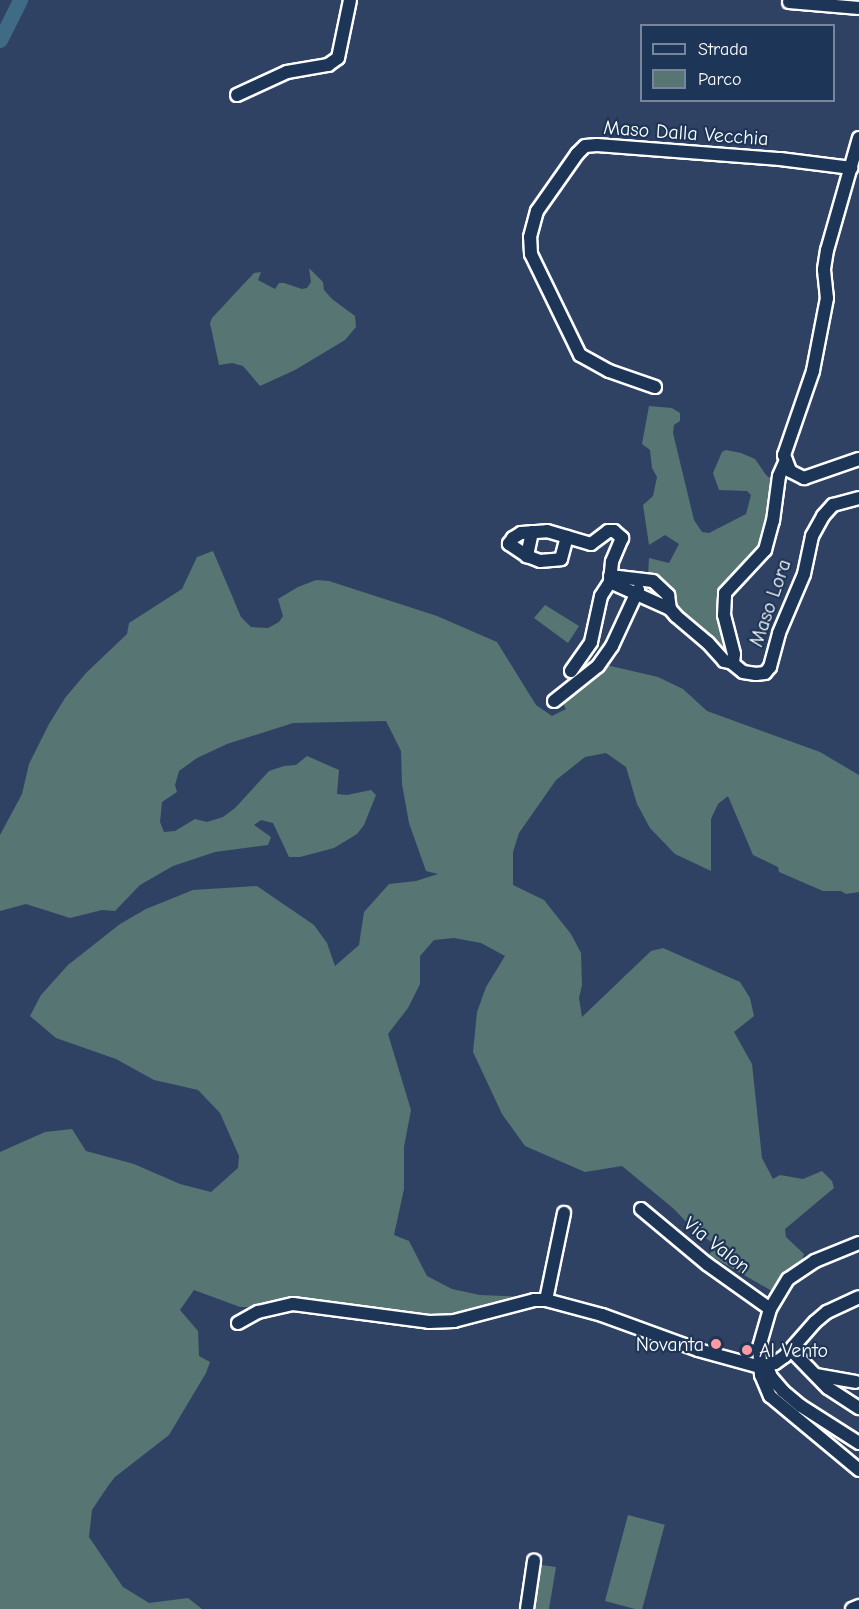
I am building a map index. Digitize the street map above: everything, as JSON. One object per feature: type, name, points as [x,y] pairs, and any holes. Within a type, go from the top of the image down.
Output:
[{"type":"street","points":[[237,95],[287,72],[328,65],[338,58],[350,0]]},
{"type":"street","points":[[789,2],[859,8]]},
{"type":"street","points":[[859,138],[827,250],[824,270],[827,298],[813,371],[786,443],[786,460],[790,471],[804,478],[859,459]]},
{"type":"street","name":"Maso Dalla Vecchia","points":[[655,387],[609,371],[580,355],[531,254],[530,237],[537,211],[577,154],[585,146],[597,145],[780,159],[851,168]]},
{"type":"street","points":[[610,579],[635,596],[670,609],[724,660],[732,663],[735,660],[724,615],[725,593],[765,550],[773,521],[779,476],[786,460]]},
{"type":"street","name":"Maso Lora","points":[[732,663],[743,672],[756,674],[765,673],[770,667],[779,633],[804,574],[812,536],[823,516],[833,505],[859,498]]},
{"type":"street","points":[[567,537],[559,560],[540,561],[509,544],[521,533],[547,531],[591,544],[608,531],[620,533],[622,538],[612,562],[610,579],[601,596],[591,642],[571,672]]},
{"type":"street","points":[[527,555],[532,532]]},
{"type":"street","points":[[610,579],[653,581],[668,595],[670,609]]},
{"type":"street","points":[[554,701],[598,666],[612,646],[643,580]]},
{"type":"street","name":"Via Valon","points":[[641,1209],[707,1264],[770,1309]]},
{"type":"street","points":[[546,1300],[564,1213]]},
{"type":"street","points":[[859,1243],[796,1272],[781,1288],[770,1309],[759,1347],[770,1396],[859,1470]]},
{"type":"street","points":[[239,1327],[253,1314],[293,1304],[307,1304],[429,1322],[454,1321],[534,1300],[546,1300],[602,1315],[698,1350],[763,1367],[775,1363],[791,1350],[815,1322],[827,1312],[859,1297]]},
{"type":"street","points":[[791,1350],[828,1388],[859,1408]]},
{"type":"street","points":[[763,1367],[801,1406],[859,1443]]},
{"type":"street","points":[[816,1375],[855,1382]]},
{"type":"street","points":[[527,1609],[534,1561]]},
{"type":"street","points":[[852,1609],[859,1606]]},
{"type":"green space","points":[[309,268],[323,282],[324,290],[332,299],[355,316],[356,327],[345,340],[295,370],[260,386],[243,366],[232,363],[219,365],[210,323],[212,318],[254,273],[261,272],[258,280],[275,289],[279,283],[284,283],[302,289],[307,288],[311,282]]},
{"type":"green space","points":[[649,406],[672,408],[680,413],[680,421],[674,425],[673,433],[694,520],[702,532],[709,533],[746,514],[751,495],[747,491],[719,490],[713,473],[722,452],[726,450],[741,453],[755,459],[766,475],[776,483],[763,544],[725,586],[732,661],[681,614],[669,587],[660,579],[648,576],[649,558],[669,563],[679,544],[665,535],[649,545],[643,505],[653,496],[657,477],[652,468],[650,450],[642,444]]},
{"type":"green space","points":[[213,551],[241,617],[251,627],[268,628],[279,622],[283,616],[278,599],[298,587],[316,580],[329,581],[437,616],[497,642],[536,705],[552,716],[566,709],[562,702],[602,664],[658,677],[683,689],[707,711],[820,752],[859,775],[859,892],[846,894],[841,891],[823,891],[779,872],[778,867],[753,855],[728,796],[718,804],[711,819],[711,871],[675,854],[650,828],[637,804],[626,767],[606,753],[585,757],[556,780],[519,833],[513,852],[513,885],[544,900],[571,934],[581,953],[582,985],[579,998],[582,1017],[651,951],[663,948],[740,982],[750,998],[754,1016],[734,1032],[752,1064],[762,1158],[773,1179],[780,1175],[803,1179],[822,1171],[832,1181],[834,1188],[785,1229],[786,1237],[804,1254],[802,1260],[784,1273],[772,1291],[709,1255],[716,1245],[695,1231],[674,1209],[622,1166],[585,1172],[525,1146],[502,1114],[473,1052],[477,1012],[486,987],[505,956],[481,943],[454,938],[434,940],[420,956],[420,984],[408,1008],[388,1034],[411,1110],[404,1147],[404,1189],[394,1235],[409,1241],[427,1276],[452,1289],[480,1295],[529,1297],[461,1314],[414,1315],[290,1297],[256,1307],[240,1307],[194,1290],[180,1310],[198,1331],[199,1356],[210,1362],[206,1373],[169,1435],[115,1477],[108,1486],[92,1510],[89,1537],[123,1587],[149,1603],[188,1598],[202,1609],[0,1609],[0,1152],[45,1132],[72,1129],[86,1151],[134,1164],[180,1184],[211,1192],[238,1168],[239,1156],[220,1113],[198,1090],[154,1080],[116,1059],[56,1038],[30,1016],[41,995],[68,965],[120,924],[146,909],[193,890],[257,886],[314,925],[327,943],[335,966],[359,945],[364,912],[389,884],[416,881],[438,874],[426,871],[409,823],[402,784],[401,751],[386,721],[293,723],[227,744],[197,758],[179,771],[175,785],[177,792],[162,802],[160,822],[164,832],[175,831],[195,819],[207,822],[223,817],[235,808],[269,771],[296,765],[307,756],[339,770],[337,794],[347,795],[371,790],[376,795],[364,825],[357,834],[334,848],[300,857],[289,857],[273,823],[261,820],[254,825],[271,837],[268,845],[215,852],[173,866],[140,885],[115,911],[102,910],[70,918],[26,904],[0,911],[0,835],[22,794],[29,764],[49,724],[65,698],[86,673],[127,634],[129,623],[182,589],[197,557]]},
{"type":"green space","points":[[545,605],[579,626],[568,643],[534,618]]},
{"type":"green space","points":[[628,1515],[665,1525],[642,1609],[605,1601]]},
{"type":"green space","points":[[534,1564],[556,1567],[549,1609],[529,1609]]},
{"type":"waterway","points":[[0,40],[20,0]]},
{"type":"place","name":"Novanta","points":[[716,1344]]},
{"type":"place","name":"Al Vento","points":[[747,1350]]}]
